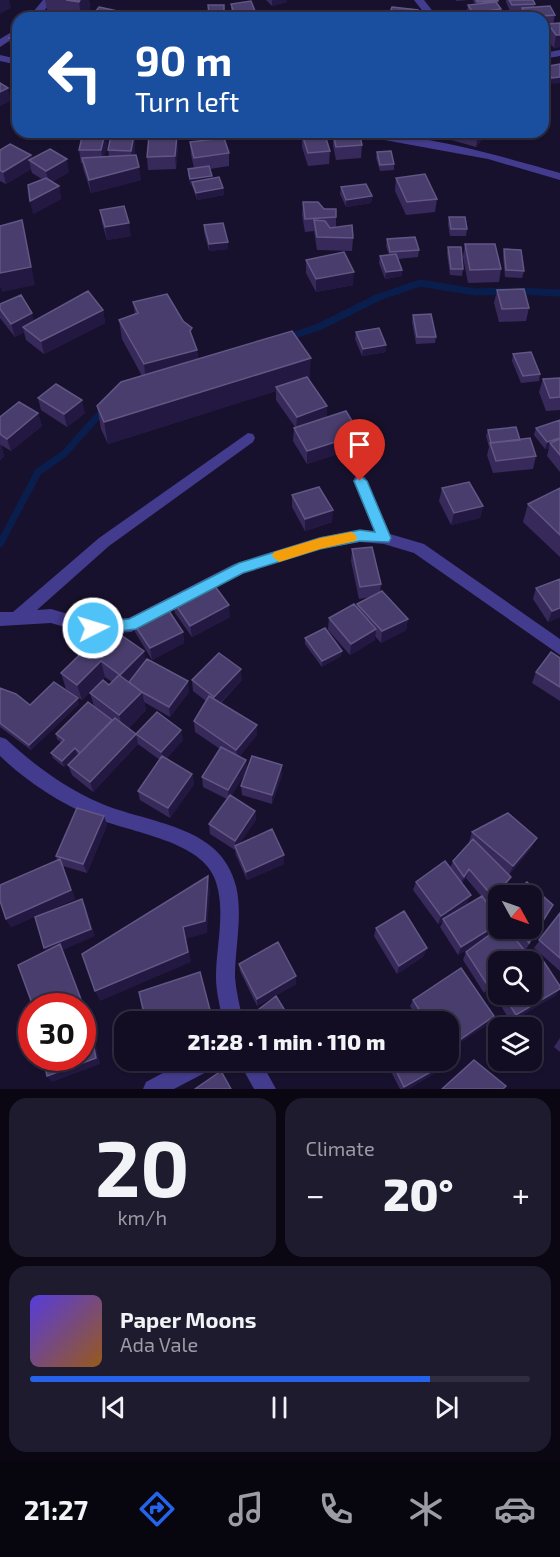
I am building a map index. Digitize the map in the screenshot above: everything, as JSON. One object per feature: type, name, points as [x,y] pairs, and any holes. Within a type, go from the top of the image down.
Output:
[{"type":"street","points":[[38,12],[48,0]]},
{"type":"street","points":[[390,138],[490,156],[560,177]]},
{"type":"street","points":[[17,618],[104,542],[248,438]]},
{"type":"street","points":[[360,481],[384,538]]},
{"type":"street","points":[[0,618],[51,616],[93,628],[131,625],[239,568],[320,543],[360,536],[384,538],[419,548],[560,648]]},
{"type":"street","points":[[0,745],[25,769],[98,810],[199,846],[222,870],[228,900],[226,992],[230,1011]]},
{"type":"street","points":[[153,1089],[188,1071]]},
{"type":"street","points":[[255,1071],[266,1089]]},
{"type":"building","points":[[476,0],[498,0],[498,1],[477,2]]},
{"type":"building","points":[[509,0],[533,0],[535,4],[512,5]]},
{"type":"building","points":[[251,1],[255,11],[234,12],[231,4]]},
{"type":"building","points":[[496,2],[501,9],[472,12],[468,5]]},
{"type":"building","points":[[208,5],[224,5],[224,12],[209,12]]},
{"type":"building","points":[[550,6],[555,15],[549,15],[549,12],[524,12],[522,8]]},
{"type":"building","points":[[99,7],[122,12],[95,12]]},
{"type":"building","points":[[392,7],[418,10],[418,12],[390,12]]},
{"type":"building","points":[[560,23],[560,35],[556,35],[549,24]]},
{"type":"building","points":[[560,64],[560,77],[552,78],[549,74],[549,66]]},
{"type":"building","points":[[0,83],[8,88],[0,92]]},
{"type":"building","points":[[82,138],[104,138],[101,150],[79,150]]},
{"type":"building","points":[[110,138],[133,138],[131,151],[108,150]]},
{"type":"building","points":[[149,138],[177,138],[175,156],[147,157]]},
{"type":"building","points":[[224,138],[229,153],[194,158],[190,142]]},
{"type":"building","points":[[303,138],[326,138],[330,151],[308,153]]},
{"type":"building","points":[[334,138],[360,138],[362,145],[336,147]]},
{"type":"building","points":[[10,144],[31,155],[3,172],[0,170],[0,150]]},
{"type":"building","points":[[50,149],[67,159],[46,171],[29,160]]},
{"type":"building","points":[[391,151],[394,164],[380,165],[377,152]]},
{"type":"building","points":[[136,155],[139,167],[89,180],[82,158]]},
{"type":"building","points":[[209,166],[212,176],[190,179],[188,169]]},
{"type":"building","points":[[425,174],[437,199],[407,202],[396,178]]},
{"type":"building","points":[[219,177],[223,188],[196,193],[192,182]]},
{"type":"building","points":[[46,178],[59,186],[30,201],[28,185]]},
{"type":"building","points":[[366,184],[372,196],[346,200],[341,187]]},
{"type":"building","points":[[303,202],[318,202],[324,209],[336,209],[336,217],[305,219]]},
{"type":"building","points":[[124,206],[129,223],[105,227],[100,210]]},
{"type":"building","points":[[449,217],[465,217],[467,229],[451,229]]},
{"type":"building","points":[[22,220],[31,267],[0,273],[0,226]]},
{"type":"building","points":[[314,220],[325,221],[330,228],[352,225],[353,238],[317,237]]},
{"type":"building","points":[[223,223],[228,242],[209,244],[204,225]]},
{"type":"building","points":[[415,237],[419,250],[390,252],[387,239]]},
{"type":"building","points":[[465,244],[495,244],[501,269],[470,270]]},
{"type":"building","points":[[448,247],[461,247],[463,269],[451,269]]},
{"type":"building","points":[[504,249],[521,250],[524,271],[506,270]]},
{"type":"building","points":[[344,252],[354,272],[316,279],[306,260]]},
{"type":"building","points":[[396,254],[402,270],[386,272],[380,256]]},
{"type":"building","points":[[524,289],[529,308],[502,309],[497,290]]},
{"type":"building","points":[[88,291],[103,310],[41,341],[23,327]]},
{"type":"building","points":[[167,294],[183,321],[192,328],[190,331],[197,350],[144,364],[119,320],[138,313],[133,302]]},
{"type":"building","points":[[21,295],[32,313],[11,324],[0,309],[0,304]]},
{"type":"building","points":[[431,314],[436,337],[417,337],[413,315]]},
{"type":"building","points":[[379,328],[386,345],[363,349],[356,332]]},
{"type":"building","points":[[292,331],[311,358],[104,422],[97,406],[121,382]]},
{"type":"building","points":[[531,352],[540,374],[523,376],[513,354]]},
{"type":"building","points":[[307,377],[327,406],[297,417],[276,387]]},
{"type":"building","points":[[560,378],[560,397],[550,398],[543,379]]},
{"type":"building","points":[[56,384],[82,400],[64,414],[38,398]]},
{"type":"building","points":[[19,402],[38,413],[7,439],[0,434],[0,417]]},
{"type":"building","points":[[346,411],[360,434],[307,451],[294,428]]},
{"type":"building","points":[[560,420],[560,438],[547,442],[536,428]]},
{"type":"building","points":[[516,427],[520,440],[491,443],[488,430]]},
{"type":"building","points":[[530,438],[536,456],[496,461],[490,443]]},
{"type":"building","points":[[560,439],[560,455],[550,443]]},
{"type":"building","points":[[469,482],[483,506],[454,513],[442,488]]},
{"type":"building","points":[[319,487],[333,510],[305,519],[292,495]]},
{"type":"building","points":[[560,488],[560,535],[528,504]]},
{"type":"building","points":[[372,547],[381,584],[360,587],[352,549]]},
{"type":"building","points":[[560,579],[560,608],[552,611],[536,588]]},
{"type":"building","points":[[211,581],[229,605],[190,626],[173,601]]},
{"type":"building","points":[[382,591],[408,619],[382,631],[357,604]]},
{"type":"building","points":[[354,604],[376,629],[351,644],[329,618]]},
{"type":"building","points":[[165,605],[183,632],[150,648],[132,621]]},
{"type":"building","points":[[325,628],[342,651],[322,661],[305,638]]},
{"type":"building","points":[[105,630],[115,637],[118,633],[144,651],[120,675],[101,661],[77,685],[61,673]]},
{"type":"building","points":[[551,652],[560,658],[560,687],[536,672]]},
{"type":"building","points":[[219,653],[241,669],[214,697],[192,680]]},
{"type":"building","points":[[147,659],[188,681],[169,707],[129,682]]},
{"type":"building","points":[[119,675],[142,692],[119,715],[90,693],[103,680],[109,685]]},
{"type":"building","points":[[54,682],[78,698],[29,745],[0,723],[0,688],[16,694],[30,705]]},
{"type":"building","points":[[209,696],[257,725],[236,750],[194,721]]},
{"type":"building","points":[[88,702],[112,720],[80,753],[75,748],[62,761],[51,753],[64,740],[56,734]]},
{"type":"building","points":[[157,712],[181,730],[161,752],[136,734]]},
{"type":"building","points":[[115,718],[136,734],[90,782],[68,765]]},
{"type":"building","points":[[221,747],[246,760],[228,790],[202,777]]},
{"type":"building","points":[[162,756],[192,774],[168,808],[138,791]]},
{"type":"building","points":[[252,756],[282,765],[272,795],[241,786]]},
{"type":"building","points":[[230,795],[255,811],[235,841],[209,824]]},
{"type":"building","points":[[77,808],[104,816],[83,864],[56,856]]},
{"type":"building","points":[[508,813],[537,838],[513,866],[472,832]]},
{"type":"building","points":[[272,829],[284,855],[246,872],[235,846]]},
{"type":"building","points":[[473,839],[511,877],[504,885],[488,885],[488,891],[469,869],[464,877],[453,861]]},
{"type":"building","points":[[60,859],[71,890],[6,919],[0,901],[0,885]]},
{"type":"building","points":[[445,861],[471,895],[441,916],[416,882]]},
{"type":"building","points":[[208,876],[205,921],[183,927],[188,952],[95,991],[82,954]]},
{"type":"building","points":[[542,895],[553,905],[542,922]]},
{"type":"building","points":[[482,896],[488,905],[488,930],[461,947],[443,919]]},
{"type":"building","points":[[82,899],[91,929],[44,948],[35,917]]},
{"type":"building","points":[[404,911],[427,948],[399,966],[376,928]]},
{"type":"building","points":[[560,913],[560,958],[539,940]]},
{"type":"building","points":[[488,936],[488,939],[516,939],[525,951],[488,951],[488,986],[466,952]]},
{"type":"building","points":[[278,942],[296,976],[257,999],[239,964]]},
{"type":"building","points":[[60,944],[79,993],[28,993],[18,965]]},
{"type":"building","points":[[544,962],[560,989],[542,1000],[542,963]]},
{"type":"building","points":[[461,968],[494,1016],[488,1017],[488,1020],[459,1040],[459,1011],[420,1011],[413,1000]]},
{"type":"building","points":[[200,972],[210,1010],[143,1011],[139,992]]},
{"type":"building","points":[[276,996],[285,1011],[256,1011]]},
{"type":"building","points":[[510,1005],[533,1005],[516,1015]]},
{"type":"building","points":[[474,1060],[506,1086],[503,1089],[442,1089]]},
{"type":"building","points":[[46,1071],[61,1071],[47,1076]]},
{"type":"building","points":[[221,1071],[231,1089],[195,1089]]},
{"type":"building","points":[[396,1071],[433,1071],[404,1087]]},
{"type":"waterway","points":[[285,338],[319,327],[379,297],[420,283],[475,292],[505,291]]},
{"type":"waterway","points":[[517,291],[560,293]]},
{"type":"waterway","points":[[0,544],[38,472],[64,454],[105,408]]},
{"type":"slow traffic","points":[[279,556],[320,543],[351,538]]},
{"type":"route","points":[[93,628],[131,625],[239,568],[320,543],[360,536],[384,538],[360,481]]}]
